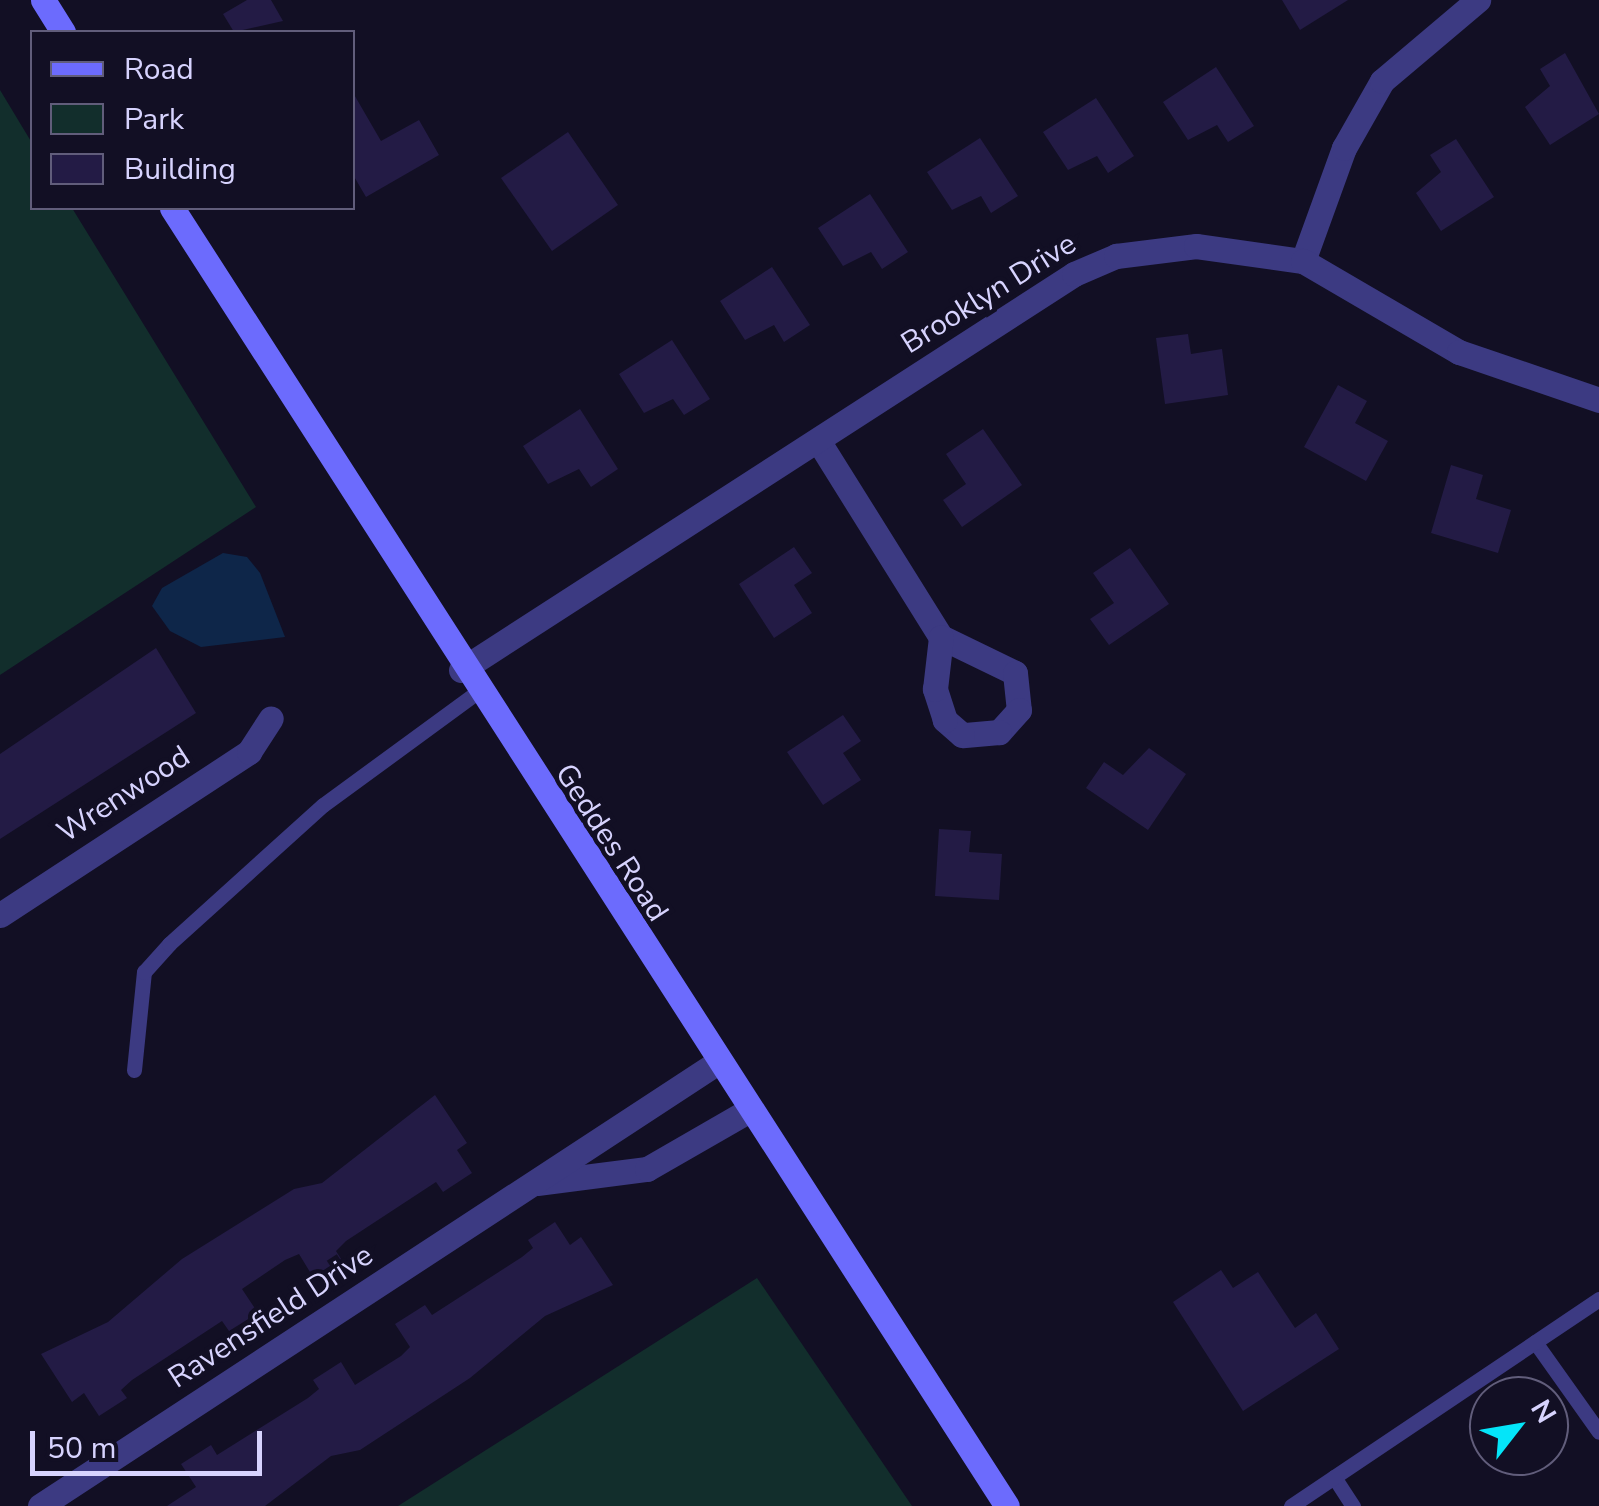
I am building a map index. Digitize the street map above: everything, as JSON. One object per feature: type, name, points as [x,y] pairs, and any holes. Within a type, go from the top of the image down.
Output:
[{"type":"main road","points":[[43,0],[62,30]]},
{"type":"main road","name":"Geddes Road","points":[[173,210],[476,693],[746,1112],[1007,1506]]},
{"type":"street","points":[[1303,262],[1344,148],[1382,81],[1478,0]]},
{"type":"street","name":"Brooklyn Drive","points":[[462,670],[1116,256],[1196,246],[1303,262],[1392,305],[1460,352],[1599,400]]},
{"type":"street","points":[[819,442],[941,637]]},
{"type":"street","name":"Wrenwood","points":[[0,915],[249,752],[271,718]]},
{"type":"street","name":"Ravensfield Drive","points":[[40,1506],[715,1064]]},
{"type":"street","name":"Ravensfield Drive","points":[[537,1183],[647,1169],[746,1112]]},
{"type":"lane","points":[[134,1070],[144,972],[169,944],[323,805],[476,693]]},
{"type":"lane","points":[[1291,1506],[1599,1299]]},
{"type":"lane","points":[[1535,1342],[1597,1424]]},
{"type":"lane","points":[[1334,1477],[1353,1506]]},
{"type":"green space","points":[[0,90],[30,140],[30,210],[73,210],[256,507],[0,675]]},
{"type":"green space","points":[[757,1278],[912,1506],[398,1506]]},
{"type":"water","points":[[223,553],[247,557],[260,573],[285,637],[201,647],[170,631],[152,606],[162,588]]},
{"type":"building","points":[[247,0],[271,0],[283,21],[233,30],[223,14]]},
{"type":"building","points":[[1282,0],[1348,0],[1300,30]]},
{"type":"building","points":[[1565,53],[1599,114],[1550,145],[1525,107],[1550,86],[1540,69]]},
{"type":"building","points":[[1216,67],[1254,126],[1228,142],[1217,125],[1188,140],[1163,102]]},
{"type":"building","points":[[355,96],[381,141],[419,120],[439,155],[366,197],[355,178]]},
{"type":"building","points":[[1096,98],[1134,156],[1108,173],[1097,156],[1068,170],[1043,132]]},
{"type":"building","points":[[568,132],[618,205],[552,251],[501,178]]},
{"type":"building","points":[[980,138],[1018,196],[991,213],[981,196],[952,210],[927,172]]},
{"type":"building","points":[[1456,139],[1494,197],[1441,231],[1416,193],[1441,172],[1430,155]]},
{"type":"building","points":[[870,194],[908,252],[882,269],[871,252],[843,266],[818,228]]},
{"type":"building","points":[[772,267],[810,325],[784,342],[774,325],[745,340],[720,301]]},
{"type":"building","points":[[1188,334],[1191,354],[1222,349],[1228,395],[1165,404],[1156,338]]},
{"type":"building","points":[[672,340],[710,399],[684,415],[673,399],[644,413],[619,374]]},
{"type":"building","points":[[1338,385],[1367,401],[1355,423],[1388,441],[1366,481],[1304,447]]},
{"type":"building","points":[[580,409],[618,469],[591,487],[579,469],[548,484],[523,446]]},
{"type":"building","points":[[983,429],[1022,485],[962,527],[943,500],[966,484],[946,454]]},
{"type":"building","points":[[1451,465],[1483,475],[1476,499],[1511,510],[1498,553],[1431,533]]},
{"type":"building","points":[[794,547],[812,573],[794,585],[812,613],[774,638],[739,584]]},
{"type":"building","points":[[1130,548],[1169,604],[1109,645],[1090,619],[1114,603],[1093,573]]},
{"type":"building","points":[[156,648],[196,713],[0,839],[0,754]]},
{"type":"building","points":[[843,715],[861,741],[843,753],[861,780],[823,805],[787,752]]},
{"type":"building","points":[[1149,748],[1186,774],[1148,830],[1086,788],[1104,762],[1123,775]]},
{"type":"building","points":[[939,829],[971,831],[969,852],[1002,854],[999,900],[935,896]]},
{"type":"building","points":[[435,1095],[467,1143],[457,1150],[472,1173],[443,1192],[436,1182],[346,1241],[336,1251],[341,1259],[313,1277],[299,1254],[285,1260],[242,1289],[258,1313],[229,1331],[222,1321],[132,1380],[121,1390],[127,1398],[99,1416],[84,1393],[72,1402],[41,1354],[108,1322],[182,1259],[294,1189],[322,1183]]},
{"type":"building","points":[[555,1222],[570,1245],[581,1237],[613,1285],[545,1316],[470,1378],[360,1450],[331,1456],[265,1506],[167,1506],[196,1487],[181,1464],[211,1445],[217,1455],[308,1398],[319,1389],[313,1380],[341,1362],[355,1385],[401,1356],[410,1347],[395,1324],[425,1305],[432,1315],[522,1257],[533,1248],[528,1240]]},
{"type":"building","points":[[1221,1270],[1233,1288],[1258,1272],[1295,1328],[1316,1313],[1339,1349],[1243,1411],[1173,1302]]}]
